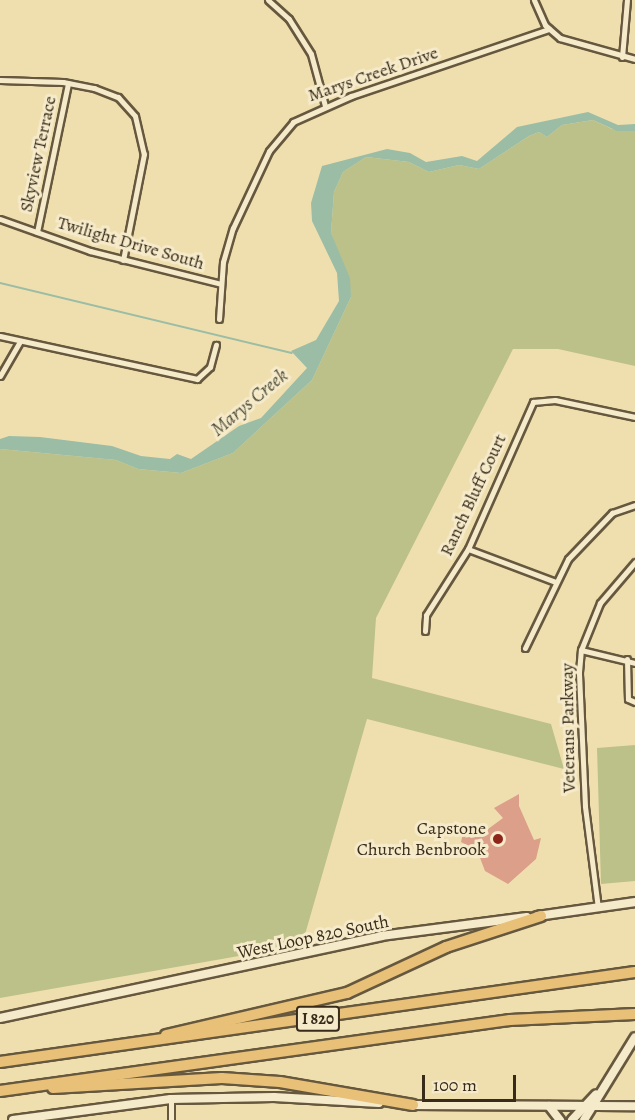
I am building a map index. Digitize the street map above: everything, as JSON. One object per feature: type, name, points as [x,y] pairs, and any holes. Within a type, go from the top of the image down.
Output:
[{"type":"highway","points":[[144,1044],[162,1035],[347,993],[446,947],[542,916]]},
{"type":"highway","name":"I 820","points":[[0,1062],[144,1044],[635,972]]},
{"type":"highway","name":"I 820","points":[[0,1091],[510,1020],[635,1014]]},
{"type":"highway","points":[[41,1086],[68,1090],[169,1079],[231,1078],[413,1105]]},
{"type":"main road","name":"West Loop 820 South","points":[[0,1018],[381,936],[635,903]]},
{"type":"main road","points":[[584,1120],[596,1094],[635,1037]]},
{"type":"main road","points":[[572,1120],[582,1106],[596,1094]]},
{"type":"main road","points":[[13,1120],[171,1099],[274,1097],[413,1105],[635,1106]]},
{"type":"main road","points":[[549,1106],[560,1120]]},
{"type":"street","points":[[268,0],[306,44],[325,106]]},
{"type":"street","points":[[534,0],[549,29],[571,42],[635,59]]},
{"type":"street","points":[[622,57],[627,0]]},
{"type":"street","name":"Marys Creek Drive","points":[[219,319],[221,284],[233,228],[269,151],[293,122],[325,106],[549,29]]},
{"type":"street","points":[[0,80],[68,83],[118,97],[143,131],[144,154],[123,260]]},
{"type":"street","name":"Skyview Terrace","points":[[37,232],[68,83]]},
{"type":"street","name":"Twilight Drive South","points":[[0,219],[123,260],[221,284]]},
{"type":"street","points":[[0,336],[197,379],[210,368],[216,345]]},
{"type":"street","points":[[0,376],[20,342]]},
{"type":"street","name":"Ranch Bluff Court","points":[[425,631],[432,602],[468,549],[533,402],[555,400],[635,417]]},
{"type":"street","points":[[525,648],[568,559],[593,528],[612,513],[635,506]]},
{"type":"street","points":[[468,549],[556,582]]},
{"type":"street","name":"Veterans Parkway","points":[[598,908],[582,771],[582,650],[600,603],[635,562]]},
{"type":"street","points":[[582,650],[627,659],[635,663]]},
{"type":"street","points":[[627,659],[628,699],[635,702]]},
{"type":"street","points":[[171,1099],[171,1120]]},
{"type":"shaded area","points":[[588,112],[618,125],[635,124],[635,131],[617,131],[593,120],[562,125],[547,137],[539,132],[529,136],[479,169],[459,165],[429,172],[409,162],[366,157],[343,172],[334,192],[331,233],[350,278],[351,297],[312,380],[233,453],[181,473],[138,469],[116,460],[0,449],[0,439],[9,436],[40,437],[112,446],[141,456],[170,459],[177,454],[191,459],[239,426],[261,418],[307,368],[291,351],[316,340],[339,301],[337,273],[312,221],[311,203],[322,166],[387,149],[410,153],[426,162],[462,156],[477,161],[517,127]]},
{"type":"shaded area","points":[[593,120],[612,129],[635,131],[635,366],[558,349],[513,349],[376,618],[372,678],[551,724],[564,769],[367,719],[302,945],[0,998],[0,449],[116,460],[138,469],[181,473],[233,453],[312,380],[351,297],[331,233],[334,192],[343,172],[366,157],[409,162],[429,172],[459,165],[479,169],[529,136],[539,132],[547,137],[562,125]]},
{"type":"shaded area","points":[[635,745],[635,881],[601,884],[597,748]]},
{"type":"building","name":"Capstone Church Benbrook","points":[[519,794],[519,806],[534,840],[541,838],[536,859],[508,884],[485,871],[477,850],[461,842],[463,833],[480,835],[503,818],[494,808]]},
{"type":"waterway","points":[[0,283],[292,353]]},
{"type":"place","name":"Capstone Church Benbrook","points":[[498,839]]},
{"type":"water label","name":"Marys Creek","points":[[249,402]]}]
